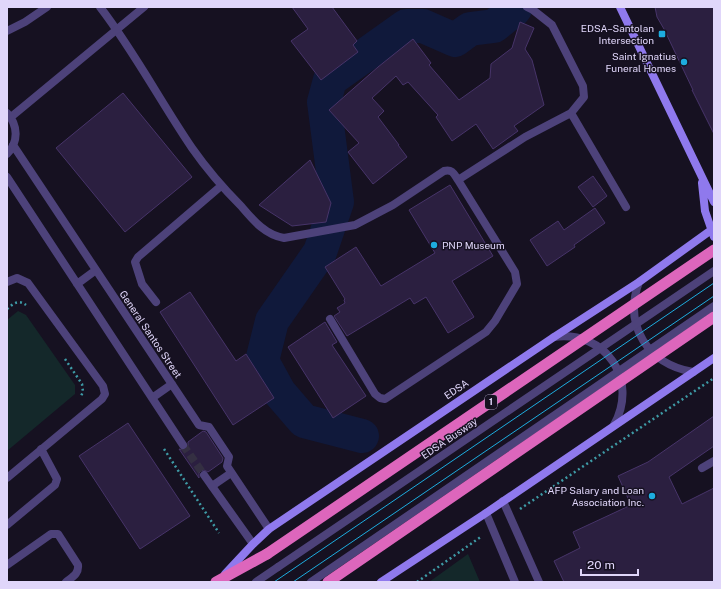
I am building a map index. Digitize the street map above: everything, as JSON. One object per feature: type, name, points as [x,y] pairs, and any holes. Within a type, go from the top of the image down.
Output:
[{"type":"highway","name":"EDSA","points":[[218,581],[267,554],[714,250]]},
{"type":"highway","points":[[328,582],[714,317]]},
{"type":"main road","points":[[622,8],[714,202]]},
{"type":"main road","points":[[702,176],[705,211],[713,232]]},
{"type":"main road","name":"EDSA","points":[[218,581],[269,529],[713,232]]},
{"type":"main road","points":[[381,582],[486,513],[714,358]]},
{"type":"main road","points":[[703,366],[714,365]]},
{"type":"street","points":[[7,31],[25,22],[47,7]]},
{"type":"street","points":[[100,7],[117,29],[192,148],[221,186],[258,224],[273,236],[284,238],[355,225],[393,205],[444,171],[449,170],[453,171],[515,272],[516,284],[495,321],[486,332],[385,399],[380,398],[375,394],[330,319]]},
{"type":"street","points":[[7,154],[16,138],[14,124],[9,115],[144,7]]},
{"type":"street","points":[[458,180],[526,137],[571,113],[584,97],[583,86],[552,25],[530,8]]},
{"type":"street","points":[[571,113],[626,207]]},
{"type":"street","name":"General Santos Street","points":[[13,145],[201,428],[209,427],[229,457],[227,467],[269,529]]},
{"type":"street","points":[[7,177],[183,445]]},
{"type":"street","points":[[156,302],[142,284],[135,262],[138,257],[221,186]]},
{"type":"street","points":[[77,284],[96,270]]},
{"type":"street","name":"EDSA Busway","points":[[256,582],[714,271]]},
{"type":"street","points":[[7,282],[17,278],[28,283],[103,386],[106,394],[102,399],[7,478]]},
{"type":"street","points":[[639,282],[635,295],[634,308],[638,328],[643,341],[661,361],[673,367],[693,372]]},
{"type":"street","points":[[311,582],[714,306]]},
{"type":"street","points":[[554,337],[570,336],[585,339],[599,346],[610,357],[618,370],[623,392],[622,406],[614,425]]},
{"type":"street","points":[[152,398],[172,384]]},
{"type":"street","points":[[7,525],[55,485],[57,479],[41,449]]},
{"type":"street","points":[[702,468],[714,461]]},
{"type":"street","points":[[212,486],[227,467]]},
{"type":"street","points":[[204,475],[253,544]]},
{"type":"street","points":[[503,501],[539,582]]},
{"type":"street","points":[[486,513],[515,582]]},
{"type":"street","points":[[7,566],[51,534],[58,534],[78,565],[79,570],[76,575],[66,582]]},
{"type":"path","points":[[7,309],[14,303],[22,302],[28,306]]},
{"type":"path","points":[[64,358],[82,384],[83,392],[80,400]]},
{"type":"path","points":[[510,516],[714,378]]},
{"type":"path","points":[[164,449],[219,534]]},
{"type":"path","points":[[416,582],[493,529]]},
{"type":"green space","points":[[18,311],[26,315],[75,385],[75,394],[7,451],[7,320]]},
{"type":"green space","points":[[468,554],[480,582],[429,582]]},
{"type":"building","points":[[292,7],[332,7],[357,41],[353,45],[358,52],[321,80],[291,41],[308,29]]},
{"type":"building","points":[[655,7],[714,7],[714,134],[657,17]]},
{"type":"building","points":[[520,22],[534,28],[525,49],[532,60],[544,105],[514,126],[518,131],[493,149],[476,124],[452,141],[436,117],[438,115],[408,82],[403,85],[396,76],[372,98],[384,111],[378,117],[407,157],[373,184],[348,152],[359,143],[329,110],[378,67],[413,39],[431,63],[429,65],[459,100],[490,78],[491,64],[512,48]]},
{"type":"building","points":[[123,93],[192,177],[125,232],[56,148]]},
{"type":"building","points":[[310,160],[331,203],[326,222],[292,226],[259,205]]},
{"type":"building","points":[[593,176],[607,196],[593,207],[578,187]]},
{"type":"building","points":[[450,185],[493,256],[452,281],[474,317],[448,333],[426,297],[414,304],[410,298],[347,336],[334,316],[340,312],[337,308],[345,303],[345,299],[325,267],[356,247],[381,286],[435,253],[409,210]]},
{"type":"building","points":[[595,208],[605,223],[574,245],[575,247],[547,266],[530,240],[558,221],[564,230]]},
{"type":"building","points":[[190,292],[236,361],[246,354],[274,398],[233,425],[160,312]]},
{"type":"building","points":[[325,322],[337,342],[332,345],[366,396],[333,418],[288,347]]},
{"type":"building","name":"AFP Salary and Loan Association Inc.","points":[[714,416],[714,446],[669,477],[682,504],[714,488],[714,582],[564,582],[554,561],[580,548],[573,532],[631,505],[618,476],[648,462]]},
{"type":"building","points":[[128,423],[190,516],[140,549],[79,456]]},
{"type":"building","points":[[203,431],[206,432],[223,458],[222,462],[208,472],[204,470],[201,471],[199,473],[199,478],[179,449],[186,449],[188,442]]},
{"type":"waterway","points":[[362,436],[304,421],[279,392],[262,361],[272,321],[320,252],[337,202],[324,102],[330,80],[406,26],[423,26],[455,40],[470,29],[494,26],[516,7]]},
{"type":"tunnel","points":[[183,445],[204,475]]},
{"type":"tram line","points":[[274,582],[714,283]]},
{"type":"tram line","points":[[293,582],[714,296]]},
{"type":"place","name":"EDSA–Santolan Intersection","points":[[662,34]]},
{"type":"place","name":"Saint Ignatius Funeral Homes","points":[[684,62]]},
{"type":"place","name":"PNP Museum","points":[[434,245]]},
{"type":"place","name":"AFP Salary and Loan Association Inc.","points":[[652,496]]}]
